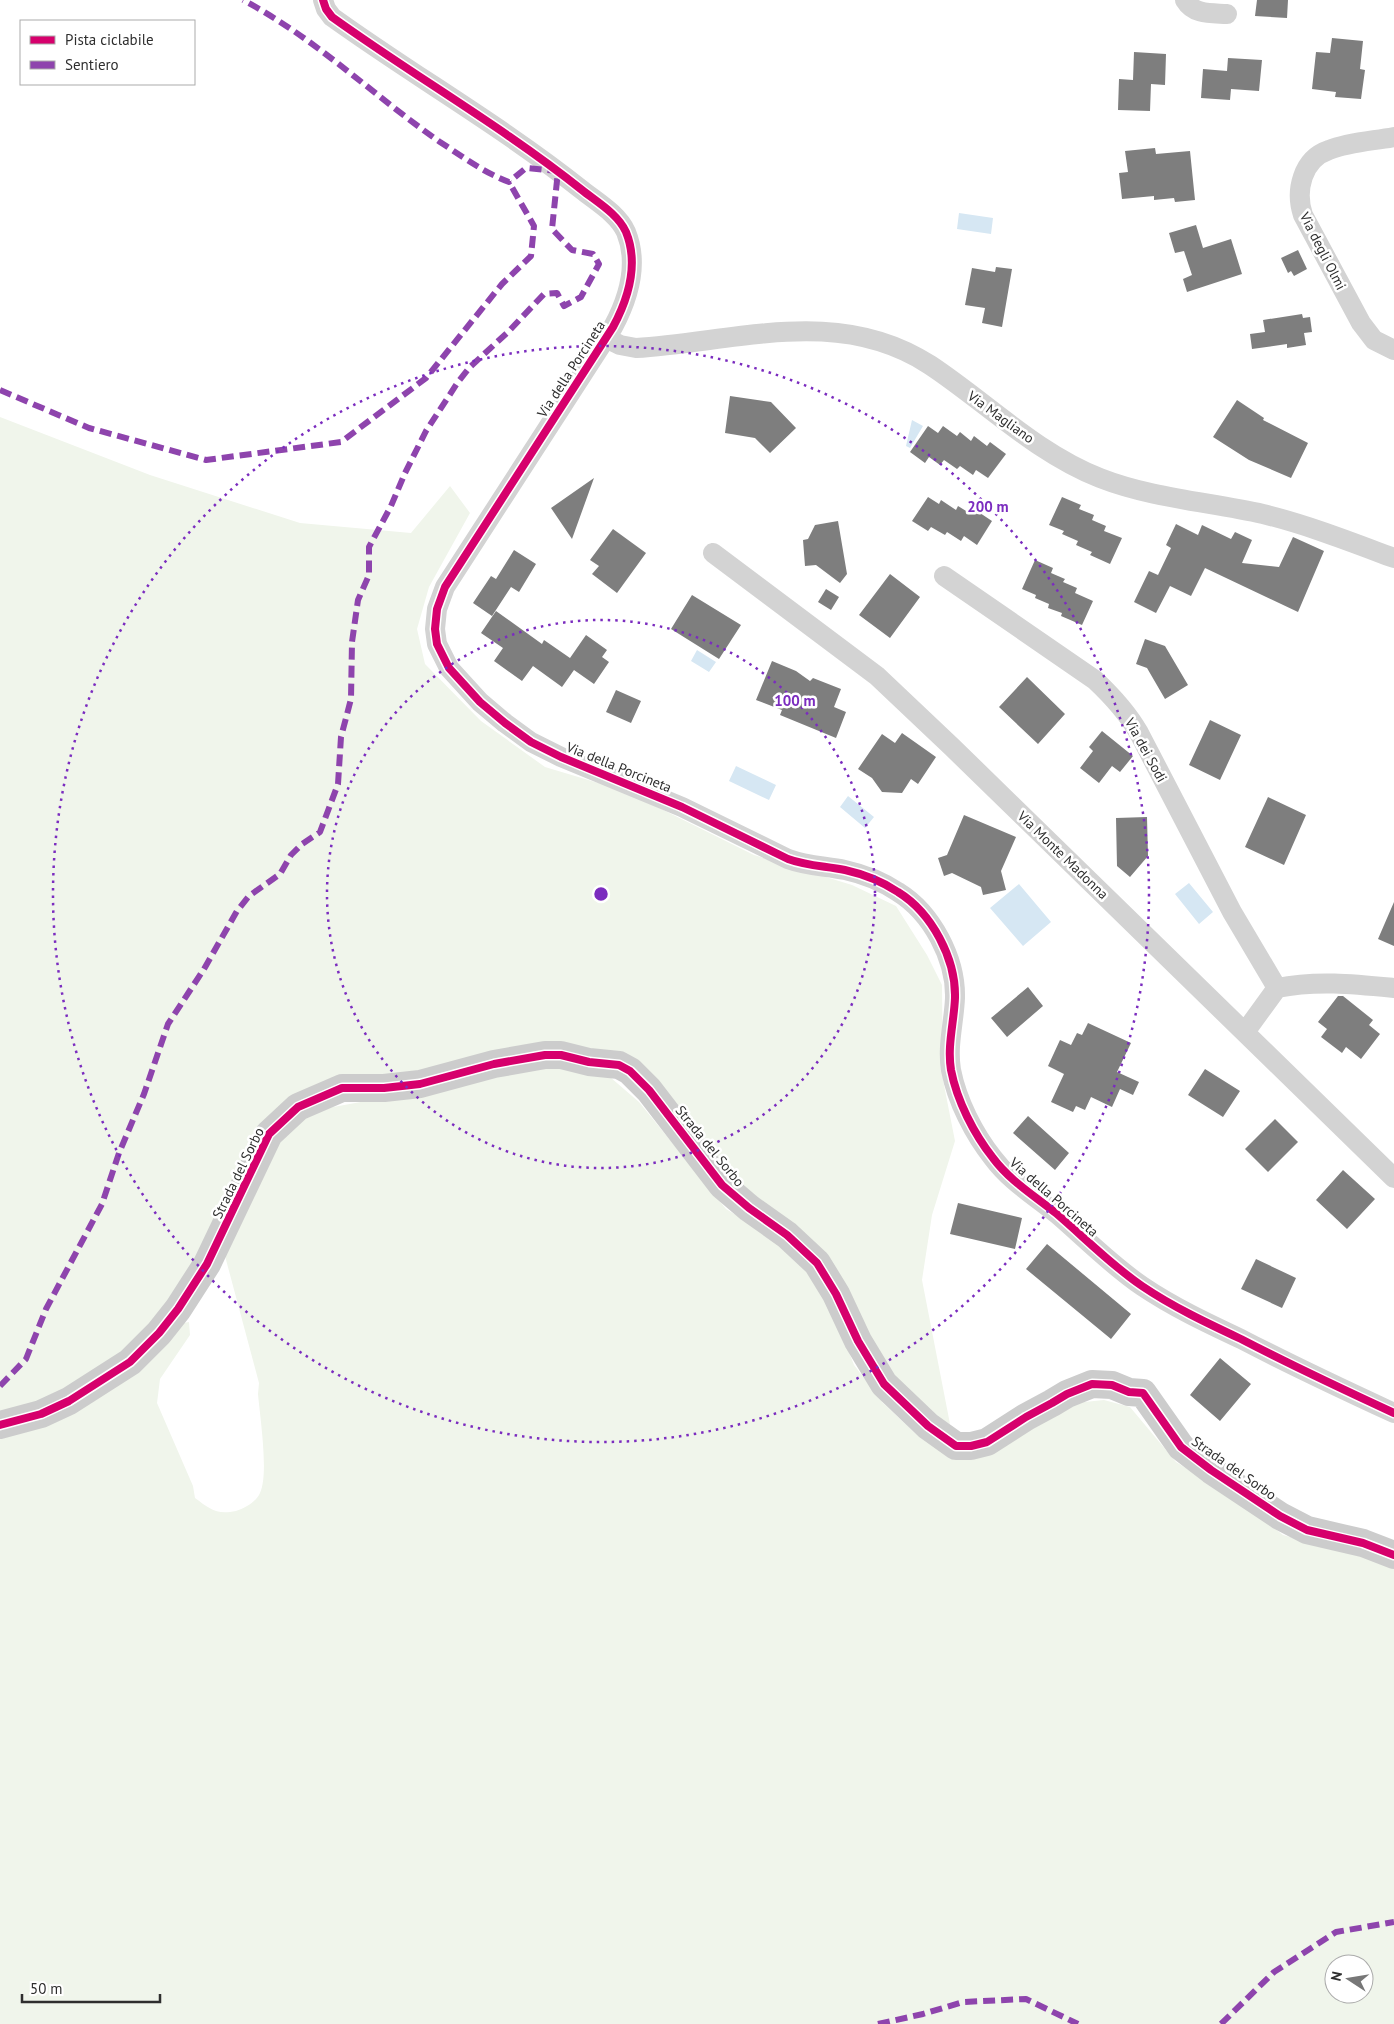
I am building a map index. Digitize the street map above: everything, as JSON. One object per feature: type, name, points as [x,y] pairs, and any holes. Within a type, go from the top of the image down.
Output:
[{"type":"street","name":"Via della Porcineta","points":[[323,0],[326,10],[332,17],[558,171],[610,213],[623,226],[631,250],[631,274],[623,308],[606,338],[445,586],[437,609],[435,629],[440,653],[449,668],[493,714],[519,734],[551,753],[670,801],[788,859],[806,865],[844,870],[864,876],[903,895],[919,910],[934,930],[949,959],[955,998],[950,1047],[953,1077],[974,1128],[986,1148],[1004,1171],[1061,1218],[1113,1265],[1163,1300],[1310,1374],[1394,1413]]},
{"type":"street","points":[[1185,0],[1189,6],[1199,12],[1227,14]]},
{"type":"street","name":"Via degli Olmi","points":[[1394,137],[1330,149],[1322,153],[1305,170],[1299,201],[1303,215],[1361,323],[1374,340],[1394,350]]},
{"type":"street","name":"Via Magliano","points":[[606,338],[620,345],[636,348],[802,330],[832,332],[866,338],[899,349],[928,364],[1035,442],[1098,477],[1140,490],[1285,520],[1394,558]]},
{"type":"street","name":"Via Monte Madonna","points":[[713,553],[877,676],[1394,1178]]},
{"type":"street","name":"Via dei Sodi","points":[[944,576],[1095,680],[1120,705],[1138,733],[1232,912],[1277,988]]},
{"type":"street","points":[[1245,1032],[1277,988],[1323,982],[1394,988]]},
{"type":"street","name":"Strada del Sorbo","points":[[0,1425],[41,1414],[69,1401],[130,1362],[150,1343],[169,1322],[198,1279],[222,1235],[269,1134],[298,1107],[342,1088],[384,1088],[420,1084],[532,1056],[561,1055],[589,1062],[619,1065],[630,1071],[649,1090],[722,1185],[749,1208],[787,1235],[817,1263],[836,1294],[858,1341],[884,1384],[928,1426],[956,1446],[971,1446],[988,1442],[1066,1394],[1092,1384],[1112,1385],[1128,1392],[1143,1393],[1182,1447],[1211,1470],[1280,1516],[1307,1530],[1363,1543],[1394,1555]]},
{"type":"shaded area","points":[[0,417],[150,475],[300,523],[411,533],[450,486],[470,513],[429,587],[417,629],[425,664],[481,721],[545,767],[625,791],[754,855],[852,885],[896,906],[927,955],[942,985],[943,1080],[955,1141],[932,1215],[922,1280],[950,1424],[936,1417],[894,1376],[770,1207],[731,1176],[637,1062],[418,1072],[302,1091],[160,1314],[122,1352],[63,1390],[37,1403],[0,1412]]},
{"type":"shaded area","points":[[574,1065],[610,1077],[639,1102],[726,1209],[756,1227],[804,1263],[837,1322],[854,1365],[883,1403],[916,1434],[947,1454],[1075,1403],[1104,1400],[1130,1407],[1176,1462],[1242,1503],[1283,1535],[1319,1545],[1350,1550],[1394,1566],[1394,2024],[0,2024],[0,1438],[178,1324],[189,1322],[190,1335],[160,1379],[157,1403],[193,1486],[195,1498],[218,1512],[236,1511],[250,1504],[260,1493],[264,1473],[258,1394],[259,1383],[225,1256],[286,1126],[311,1111],[427,1090],[482,1073]]},
{"type":"water","points":[[959,213],[993,218],[991,234],[957,229]]},
{"type":"water","points":[[912,420],[923,426],[910,448],[906,446]]},
{"type":"water","points":[[697,650],[716,662],[709,672],[691,661]]},
{"type":"water","points":[[736,766],[776,785],[769,800],[729,781]]},
{"type":"water","points":[[848,796],[874,817],[865,828],[840,807]]},
{"type":"water","points":[[1189,883],[1213,912],[1199,924],[1175,894]]},
{"type":"water","points":[[1019,884],[1051,922],[1023,946],[990,908]]},
{"type":"building","points":[[1257,0],[1288,0],[1287,18],[1255,16]]},
{"type":"building","points":[[1332,38],[1363,41],[1360,69],[1365,70],[1361,99],[1335,97],[1336,92],[1312,89],[1316,52],[1330,53]]},
{"type":"building","points":[[1134,52],[1166,54],[1165,85],[1151,84],[1150,111],[1118,110],[1119,79],[1133,80]]},
{"type":"building","points":[[1228,58],[1262,60],[1259,91],[1231,89],[1230,100],[1201,98],[1203,69],[1227,71]]},
{"type":"building","points":[[1155,148],[1156,154],[1190,151],[1195,200],[1175,202],[1174,198],[1154,200],[1154,196],[1122,199],[1119,173],[1128,172],[1125,151]]},
{"type":"building","points":[[1196,225],[1203,248],[1231,239],[1242,274],[1187,292],[1183,279],[1192,275],[1184,251],[1175,253],[1169,233]]},
{"type":"building","points":[[1298,250],[1307,269],[1294,276],[1291,271],[1288,273],[1281,258]]},
{"type":"building","points":[[996,267],[1012,269],[1002,327],[982,323],[985,308],[965,305],[972,268],[995,272]]},
{"type":"building","points":[[1302,314],[1303,318],[1310,317],[1312,332],[1304,333],[1306,345],[1287,348],[1287,344],[1252,349],[1250,334],[1265,332],[1263,320]]},
{"type":"building","points":[[730,396],[771,402],[796,428],[770,453],[755,438],[725,433]]},
{"type":"building","points":[[1237,400],[1264,418],[1263,420],[1308,443],[1291,478],[1249,460],[1213,437]]},
{"type":"building","points":[[928,426],[938,433],[943,426],[957,436],[960,432],[971,441],[974,436],[987,446],[990,442],[1006,454],[988,478],[976,470],[973,475],[960,466],[957,469],[944,460],[940,465],[929,457],[925,463],[910,452]]},
{"type":"building","points":[[594,478],[572,539],[551,508]]},
{"type":"building","points":[[928,497],[939,504],[941,500],[956,510],[958,506],[971,514],[974,509],[992,521],[977,545],[964,536],[961,541],[947,532],[945,535],[931,527],[928,531],[912,521]]},
{"type":"building","points":[[1062,497],[1081,505],[1079,509],[1094,515],[1092,520],[1106,526],[1104,531],[1122,538],[1110,564],[1090,555],[1092,552],[1076,545],[1078,541],[1062,534],[1064,531],[1049,525]]},
{"type":"building","points":[[838,521],[847,574],[840,583],[816,565],[805,566],[803,540],[808,539],[815,525]]},
{"type":"building","points":[[1176,524],[1198,535],[1202,525],[1231,539],[1235,532],[1252,540],[1242,563],[1279,567],[1293,537],[1324,551],[1298,612],[1205,568],[1191,596],[1170,586],[1156,613],[1134,602],[1149,571],[1158,575],[1171,548],[1166,545]]},
{"type":"building","points":[[613,529],[646,553],[617,593],[592,574],[599,566],[590,560]]},
{"type":"building","points":[[514,550],[536,564],[519,592],[511,587],[492,616],[473,603],[491,576],[496,579]]},
{"type":"building","points":[[1035,560],[1053,568],[1051,573],[1065,579],[1063,582],[1077,588],[1075,593],[1093,601],[1082,625],[1061,616],[1062,613],[1048,608],[1049,604],[1035,598],[1036,595],[1022,589]]},
{"type":"building","points":[[890,574],[920,597],[890,638],[859,615]]},
{"type":"building","points":[[826,589],[839,597],[831,610],[818,602]]},
{"type":"building","points":[[692,595],[741,625],[719,659],[671,629]]},
{"type":"building","points":[[496,611],[542,644],[544,640],[570,658],[586,635],[607,650],[602,657],[609,662],[594,684],[574,670],[562,687],[533,666],[522,681],[494,661],[503,648],[481,633]]},
{"type":"building","points":[[1145,639],[1165,646],[1188,685],[1165,699],[1147,668],[1136,664]]},
{"type":"building","points":[[772,661],[796,671],[810,681],[813,678],[841,689],[834,707],[846,712],[836,738],[780,715],[782,710],[756,700]]},
{"type":"building","points":[[1027,677],[1065,714],[1038,744],[999,707]]},
{"type":"building","points":[[616,690],[641,701],[631,723],[606,712]]},
{"type":"building","points":[[1210,720],[1241,735],[1220,780],[1189,765]]},
{"type":"building","points":[[1102,731],[1133,756],[1120,772],[1112,766],[1099,783],[1080,768],[1093,751],[1089,747]]},
{"type":"building","points":[[902,733],[936,757],[918,784],[911,779],[902,793],[882,792],[872,778],[858,769],[882,734],[895,743]]},
{"type":"building","points":[[1268,797],[1306,815],[1284,865],[1245,847]]},
{"type":"building","points":[[964,815],[1016,837],[1001,871],[1006,890],[983,895],[981,887],[952,873],[944,876],[938,858],[947,855]]},
{"type":"building","points":[[1147,817],[1148,856],[1130,877],[1117,866],[1116,818]]},
{"type":"building","points":[[1394,902],[1394,946],[1378,939]]},
{"type":"building","points":[[1028,987],[1043,1006],[1007,1037],[991,1018]]},
{"type":"building","points":[[1338,996],[1343,996],[1373,1020],[1369,1025],[1380,1034],[1361,1059],[1346,1047],[1342,1053],[1321,1037],[1327,1029],[1318,1022]]},
{"type":"building","points":[[1088,1023],[1131,1043],[1117,1072],[1139,1082],[1133,1095],[1120,1089],[1112,1107],[1091,1097],[1085,1110],[1076,1106],[1073,1112],[1051,1102],[1064,1074],[1048,1066],[1060,1040],[1071,1045],[1077,1033],[1082,1035]]},
{"type":"building","points":[[1205,1069],[1240,1091],[1223,1117],[1188,1095]]},
{"type":"building","points":[[1028,1116],[1069,1153],[1055,1170],[1013,1133]]},
{"type":"building","points":[[1275,1119],[1298,1142],[1268,1172],[1245,1149]]},
{"type":"building","points":[[1343,1170],[1375,1199],[1347,1229],[1316,1200]]},
{"type":"building","points":[[958,1203],[1022,1218],[1015,1249],[950,1234]]},
{"type":"building","points":[[1047,1244],[1131,1314],[1111,1339],[1026,1269]]},
{"type":"building","points":[[1256,1259],[1296,1278],[1282,1308],[1241,1289]]},
{"type":"building","points":[[1220,1358],[1251,1384],[1220,1421],[1190,1395]]},
{"type":"marked path","points":[[0,1386],[26,1359],[46,1309],[102,1204],[119,1153],[144,1094],[168,1024],[204,969],[237,911],[249,896],[280,874],[291,855],[302,844],[320,832],[338,784],[341,737],[351,699],[352,642],[358,600],[369,575],[369,547],[391,506],[426,431],[470,367],[508,332],[544,294],[557,293],[564,306],[581,297],[599,264],[593,254],[572,250],[552,229],[558,171],[526,168],[509,182],[490,174],[440,142],[295,32],[243,0]]},
{"type":"marked path","points":[[0,390],[89,428],[206,460],[341,442],[426,378],[502,284],[531,256],[534,226],[509,182]]},
{"type":"marked path","points":[[1221,2024],[1274,1972],[1336,1932],[1394,1922]]},
{"type":"marked path","points":[[878,2024],[923,2014],[963,2002],[1026,1999],[1078,2024]]},
{"type":"cycle path","points":[[323,0],[326,9],[332,17],[490,123],[607,209],[626,232],[630,244],[632,256],[630,281],[623,305],[613,327],[445,587],[437,609],[435,629],[437,644],[449,668],[480,702],[531,742],[561,757],[682,807],[788,859],[866,876],[892,888],[910,901],[931,924],[940,938],[946,953],[951,968],[955,998],[950,1043],[950,1061],[954,1082],[973,1128],[986,1149],[1000,1166],[1015,1181],[1057,1214],[1098,1251],[1154,1294],[1203,1321],[1394,1413]]},
{"type":"cycle path","points":[[0,1425],[41,1414],[69,1401],[130,1362],[159,1333],[178,1309],[207,1264],[269,1134],[298,1107],[342,1088],[384,1088],[420,1084],[494,1064],[545,1055],[561,1055],[589,1062],[619,1065],[630,1071],[649,1090],[722,1185],[749,1208],[787,1235],[817,1263],[836,1294],[858,1341],[884,1384],[928,1426],[956,1446],[971,1446],[987,1442],[1067,1394],[1092,1384],[1112,1385],[1129,1392],[1143,1393],[1181,1447],[1211,1470],[1280,1516],[1307,1530],[1363,1543],[1394,1555]]}]
